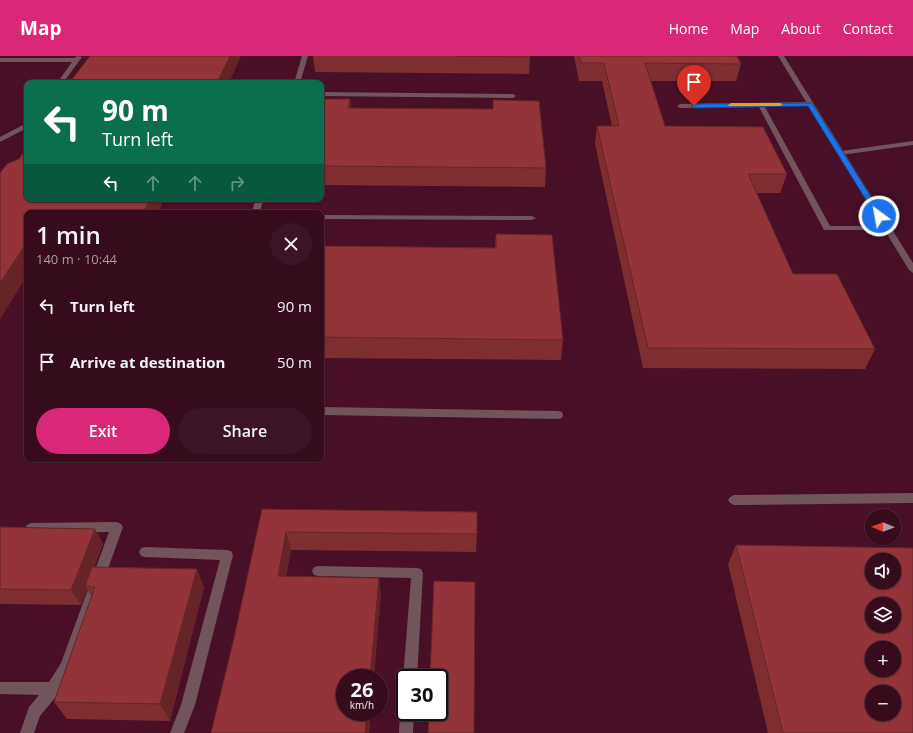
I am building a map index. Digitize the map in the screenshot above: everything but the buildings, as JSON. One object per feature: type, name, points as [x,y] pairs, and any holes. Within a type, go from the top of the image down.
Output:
[{"type":"street","points":[[298,80],[305,56]]},
{"type":"street","points":[[781,56],[913,270]]},
{"type":"street","points":[[0,60],[79,58]]},
{"type":"street","points":[[62,80],[79,58]]},
{"type":"street","points":[[324,94],[512,96]]},
{"type":"street","points":[[680,106],[810,104]]},
{"type":"street","points":[[761,105],[827,228],[887,228]]},
{"type":"street","points":[[0,140],[24,126]]},
{"type":"street","points":[[841,153],[913,143]]},
{"type":"street","points":[[324,217],[532,218]]},
{"type":"street","points":[[324,411],[558,415]]},
{"type":"street","points":[[734,500],[913,498]]},
{"type":"street","points":[[16,528],[117,527],[66,666],[53,689],[34,712],[27,733]]},
{"type":"street","points":[[145,552],[227,555],[188,704],[177,733]]},
{"type":"street","points":[[318,571],[417,573],[411,669]]},
{"type":"street","points":[[0,688],[53,689]]},
{"type":"street","points":[[406,733],[407,721]]},
{"type":"slow traffic","points":[[731,105],[780,104]]},
{"type":"route","points":[[694,106],[810,104],[879,216]]}]
